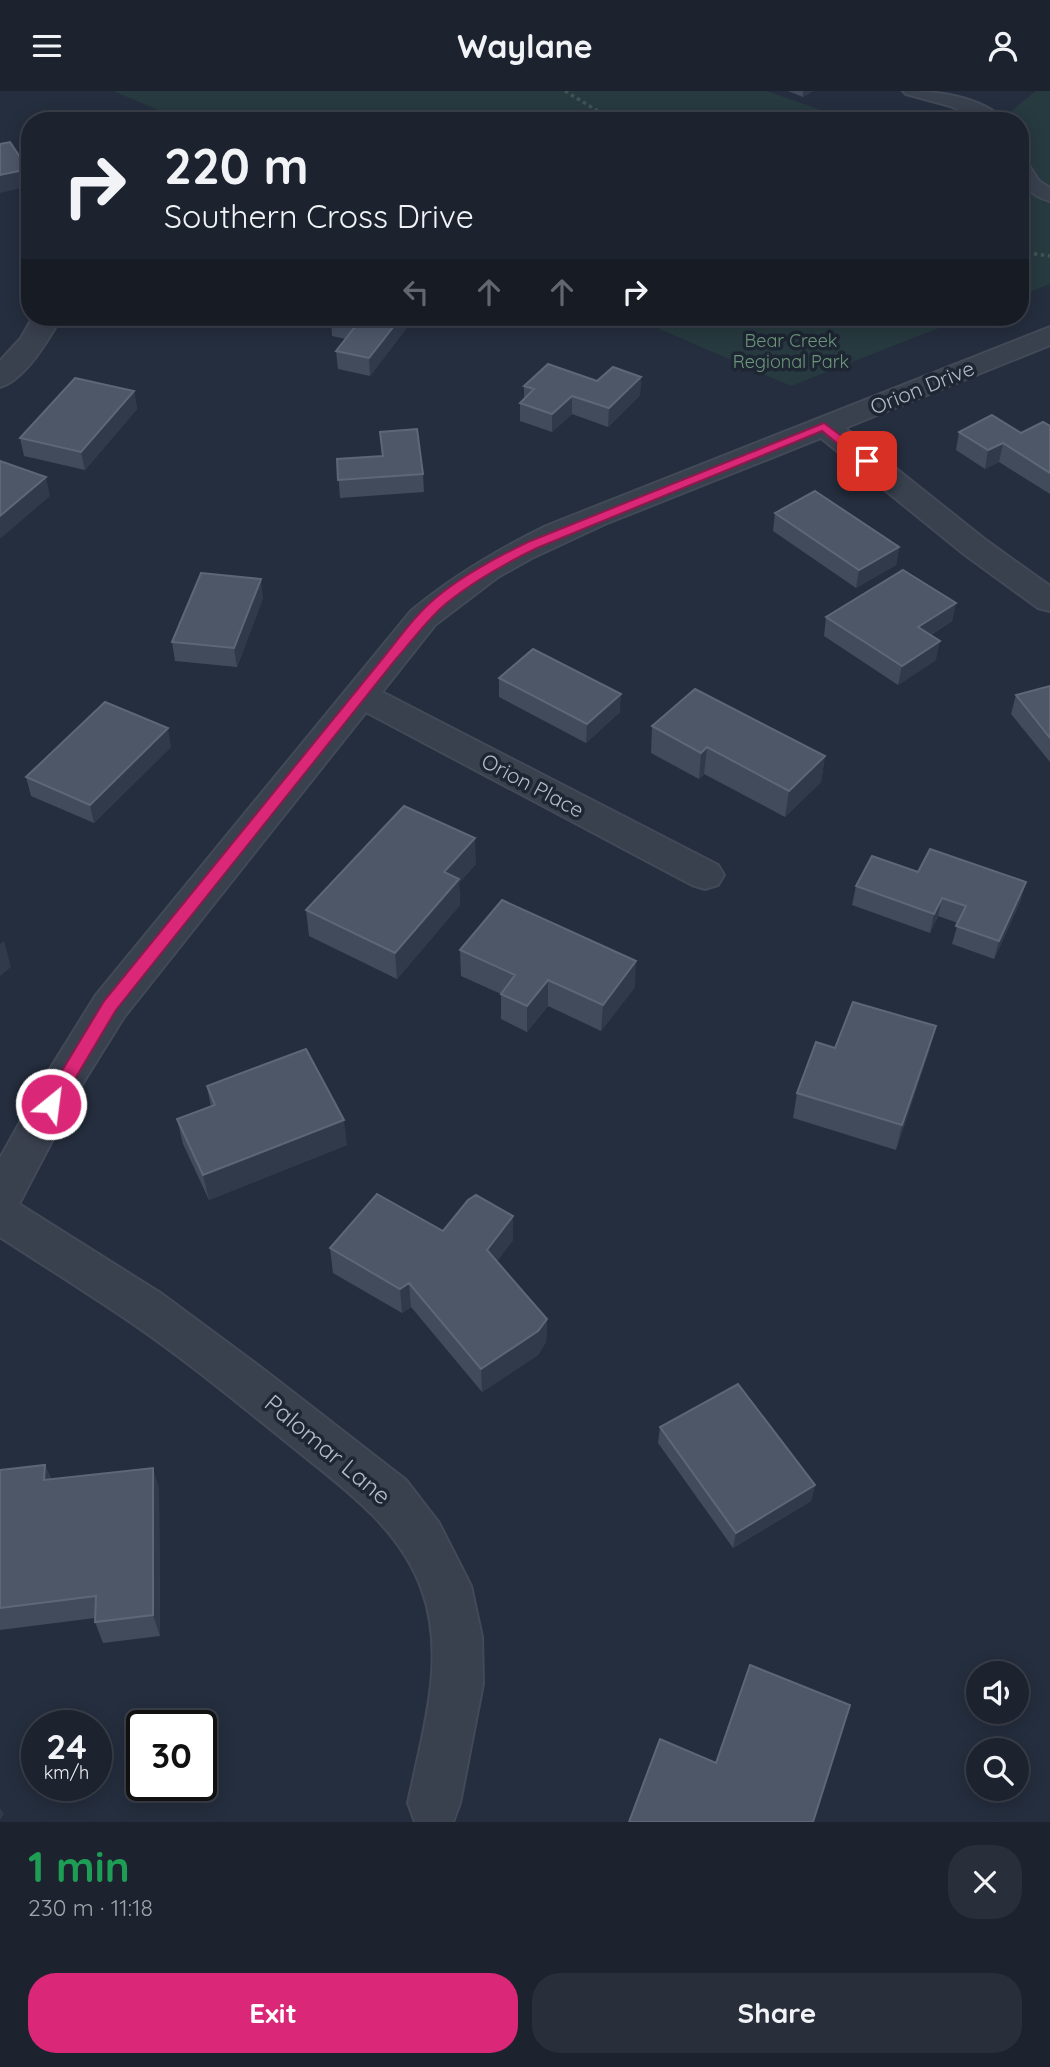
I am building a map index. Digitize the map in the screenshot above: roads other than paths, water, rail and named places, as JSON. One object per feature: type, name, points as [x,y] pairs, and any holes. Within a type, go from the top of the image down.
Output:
[{"type":"street","points":[[0,378],[33,342],[42,326]]},
{"type":"street","name":"Orion Drive","points":[[0,1198],[64,1080],[110,1006],[423,618],[444,599],[496,563],[581,524],[1050,335]]},
{"type":"street","points":[[824,426],[976,548],[1050,601]]},
{"type":"street","name":"Orion Place","points":[[360,695],[705,875]]},
{"type":"street","name":"Palomar Lane","points":[[0,1214],[146,1308],[251,1386],[389,1496],[422,1539],[446,1586],[457,1637],[458,1684],[435,1803]]},
{"type":"lane","points":[[911,91],[957,102],[984,112]]},
{"type":"lane","points":[[1029,178],[1050,197]]},
{"type":"park label","name":"Bear Creek Regional Park","points":[[791,350]]}]
